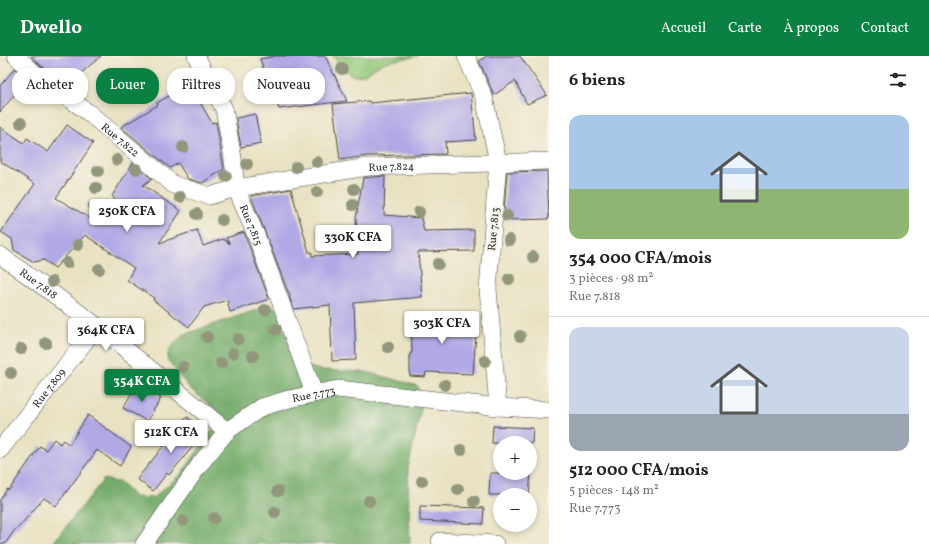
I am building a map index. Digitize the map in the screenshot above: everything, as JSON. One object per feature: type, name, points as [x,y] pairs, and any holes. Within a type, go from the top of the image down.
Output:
[{"type":"street","name":"Rue 7.822","points":[[16,56],[33,72],[89,114],[174,185],[210,196],[236,188]]},
{"type":"street","name":"Rue 7.815","points":[[196,56],[224,109],[234,158],[236,188],[256,235],[314,393]]},
{"type":"street","name":"Rue 7.813","points":[[466,56],[484,97],[498,162],[488,289],[498,407]]},
{"type":"street","name":"Rue 7.824","points":[[236,188],[368,166],[549,161]]},
{"type":"street","name":"Rue 7.818","points":[[0,255],[97,326],[227,431]]},
{"type":"street","name":"Rue 7.809","points":[[0,450],[97,326]]},
{"type":"street","name":"Rue 7.773","points":[[144,544],[200,464],[227,431],[262,407],[288,399],[338,389],[498,407],[549,410]]},
{"type":"street","points":[[440,541],[495,544]]},
{"type":"green space","points":[[333,56],[418,56],[385,62],[363,75],[354,76],[342,69]]},
{"type":"green space","points":[[271,305],[279,311],[294,363],[321,370],[367,372],[418,386],[422,404],[408,468],[410,544],[52,544],[104,479],[122,483],[134,497],[153,498],[181,474],[214,428],[217,411],[189,388],[167,359],[169,350],[182,335]]},
{"type":"building","points":[[31,56],[101,56],[87,68],[44,68]]},
{"type":"building","points":[[275,56],[325,56],[347,101],[325,104],[325,68],[263,68],[260,59]]},
{"type":"building","points":[[487,56],[520,56],[547,95],[527,104],[515,81],[494,95],[479,61]]},
{"type":"building","points":[[12,72],[12,98],[0,112],[0,86]]},
{"type":"building","points":[[471,93],[476,140],[445,142],[446,154],[367,156],[340,160],[333,104],[369,101],[370,103]]},
{"type":"building","points":[[167,97],[167,104],[201,104],[212,123],[216,122],[224,169],[202,183],[188,179],[178,163],[170,168],[121,127],[158,105],[159,102]]},
{"type":"building","points":[[277,104],[322,104],[279,109]]},
{"type":"building","points":[[255,114],[261,143],[241,147],[236,118]]},
{"type":"building","points":[[67,125],[93,143],[56,198],[97,222],[115,199],[112,196],[133,163],[152,179],[143,185],[181,211],[159,243],[197,230],[203,246],[223,239],[230,244],[226,238],[244,232],[269,299],[230,312],[227,300],[204,307],[189,327],[153,300],[154,298],[127,280],[134,268],[85,235],[55,268],[44,260],[34,262],[14,250],[12,239],[1,232],[35,184],[0,161],[0,127],[24,143],[27,138],[48,152]]},
{"type":"building","points":[[547,171],[549,219],[509,220],[508,213],[504,209],[507,172]]},
{"type":"building","points":[[385,176],[384,215],[421,218],[424,231],[474,230],[474,251],[418,252],[422,297],[354,303],[356,360],[332,361],[330,305],[294,309],[289,292],[251,196],[291,189],[309,252],[312,252],[312,256],[358,254],[356,218],[363,178]]},
{"type":"building","points":[[411,314],[453,315],[453,320],[477,321],[473,374],[426,372],[425,377],[410,376],[410,353],[412,353]]},
{"type":"building","points":[[137,384],[161,398],[147,421],[123,408]]},
{"type":"building","points":[[88,415],[131,447],[120,466],[97,450],[56,506],[44,498],[17,529],[16,528],[5,544],[0,544],[0,500],[7,489],[9,490],[40,446],[46,450],[54,439],[60,444],[63,440],[69,445]]},
{"type":"building","points":[[187,417],[205,432],[169,475],[167,473],[153,491],[137,479]]},
{"type":"building","points":[[493,426],[533,428],[532,436],[493,436],[492,443]]},
{"type":"building","points":[[490,473],[493,473],[493,480],[530,480],[530,488],[493,488],[493,495],[489,495]]},
{"type":"building","points":[[420,506],[484,508],[483,524],[420,521]]}]
